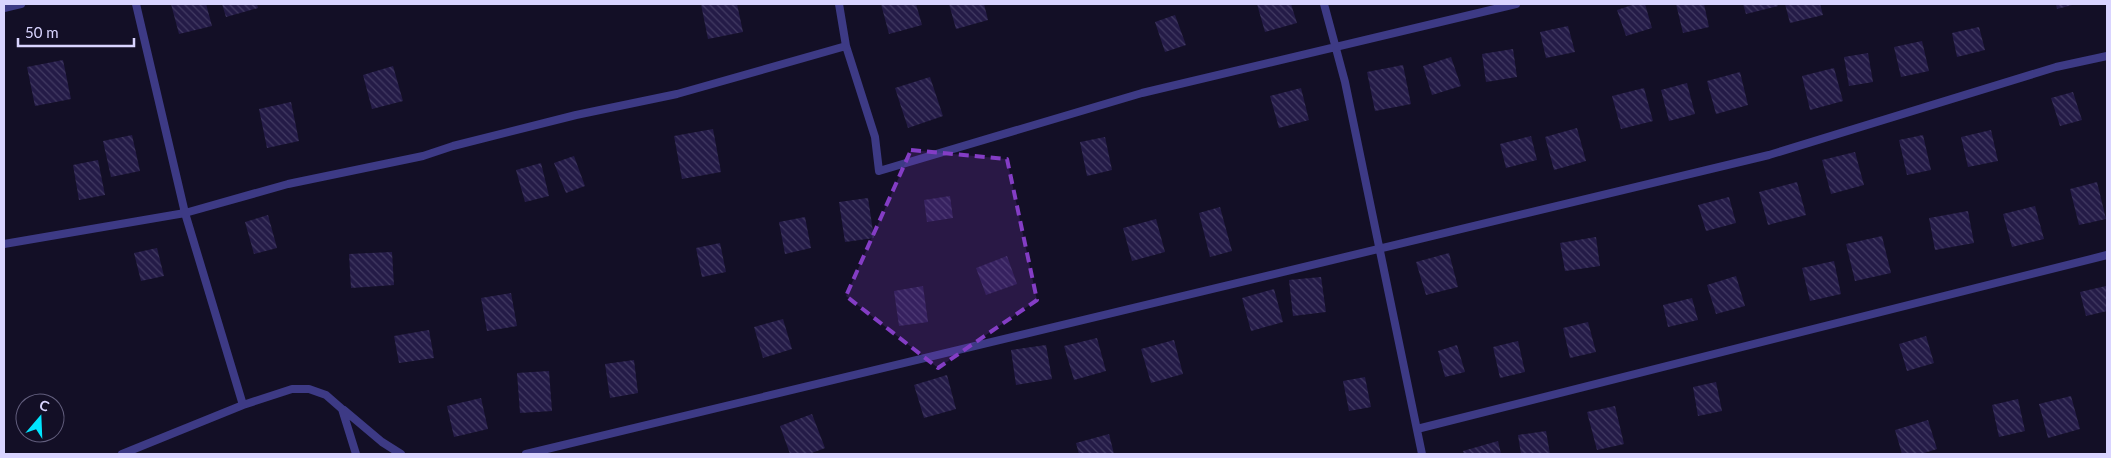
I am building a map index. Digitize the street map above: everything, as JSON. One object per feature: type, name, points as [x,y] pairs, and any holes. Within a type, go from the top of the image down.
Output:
[{"type":"lane","points":[[4,8],[21,4]]},
{"type":"lane","points":[[136,4],[185,213],[243,405]]},
{"type":"lane","points":[[840,4],[846,46],[875,137],[879,171],[1142,93],[1516,4]]},
{"type":"lane","points":[[1324,4],[1336,47],[1380,248],[1422,454]]},
{"type":"lane","points":[[4,244],[185,213],[288,184],[423,156],[453,146],[576,115],[677,94],[846,46]]},
{"type":"lane","points":[[526,454],[1769,155],[2056,67],[2107,56]]},
{"type":"lane","points":[[1417,429],[2107,255]]},
{"type":"lane","points":[[122,454],[243,405],[292,389],[309,389],[326,395],[382,442],[401,454]]},
{"type":"lane","points":[[342,409],[356,454]]},
{"type":"highlighted area","points":[[911,150],[1007,159],[1037,300],[938,368],[846,296]]},
{"type":"building","points":[[171,4],[206,4],[212,26],[179,34]]},
{"type":"building","points":[[222,4],[257,4],[258,8],[226,17]]},
{"type":"building","points":[[701,4],[737,4],[743,32],[708,39]]},
{"type":"building","points":[[881,4],[916,4],[922,25],[889,34]]},
{"type":"building","points":[[949,4],[984,4],[988,20],[956,29]]},
{"type":"building","points":[[1257,4],[1291,4],[1297,23],[1265,32]]},
{"type":"building","points":[[1635,4],[1645,4],[1652,28],[1626,36],[1617,10]]},
{"type":"building","points":[[1676,4],[1704,4],[1709,27],[1683,33]]},
{"type":"building","points":[[1743,4],[1777,4],[1778,6],[1746,14]]},
{"type":"building","points":[[1785,4],[1820,4],[1823,15],[1790,23]]},
{"type":"building","points":[[2056,4],[2076,4],[2057,9]]},
{"type":"building","points":[[1175,15],[1186,45],[1165,52],[1155,22]]},
{"type":"building","points":[[1568,26],[1575,52],[1546,58],[1540,32]]},
{"type":"building","points":[[1979,27],[1985,50],[1957,57],[1952,33]]},
{"type":"building","points":[[1922,41],[1929,71],[1901,77],[1894,47]]},
{"type":"building","points":[[1513,49],[1517,77],[1486,82],[1482,54]]},
{"type":"building","points":[[1868,53],[1873,82],[1849,86],[1844,57]]},
{"type":"building","points":[[1451,57],[1461,86],[1432,95],[1423,66]]},
{"type":"building","points":[[63,60],[71,99],[35,106],[27,67]]},
{"type":"building","points":[[1403,65],[1411,104],[1375,111],[1367,72]]},
{"type":"building","points":[[393,66],[403,101],[372,109],[363,75]]},
{"type":"building","points":[[1834,68],[1843,101],[1810,110],[1802,76]]},
{"type":"building","points":[[1740,72],[1748,105],[1716,114],[1707,81]]},
{"type":"building","points":[[930,77],[943,116],[908,128],[895,88]]},
{"type":"building","points":[[1687,83],[1695,114],[1669,121],[1661,90]]},
{"type":"building","points":[[1301,88],[1309,120],[1279,128],[1270,96]]},
{"type":"building","points":[[1644,88],[1653,121],[1621,129],[1612,96]]},
{"type":"building","points":[[2073,92],[2082,120],[2060,126],[2051,98]]},
{"type":"building","points":[[291,102],[299,141],[267,148],[259,109]]},
{"type":"building","points":[[1577,128],[1586,161],[1554,170],[1545,137]]},
{"type":"building","points":[[713,129],[721,172],[682,179],[674,136]]},
{"type":"building","points":[[1991,130],[1998,161],[1968,167],[1961,137]]},
{"type":"building","points":[[132,135],[140,171],[111,177],[103,141]]},
{"type":"building","points":[[1923,135],[1931,170],[1907,175],[1899,140]]},
{"type":"building","points":[[1531,136],[1537,160],[1506,168],[1500,144]]},
{"type":"building","points":[[1105,137],[1112,170],[1087,176],[1080,142]]},
{"type":"building","points":[[1855,152],[1864,185],[1831,194],[1822,160]]},
{"type":"building","points":[[574,156],[585,186],[566,193],[554,163]]},
{"type":"building","points":[[98,160],[105,195],[79,200],[73,165]]},
{"type":"building","points":[[541,163],[549,196],[525,202],[516,170]]},
{"type":"building","points":[[1797,182],[1806,215],[1768,225],[1759,192]]},
{"type":"building","points":[[2097,182],[2106,219],[2079,225],[2070,189]]},
{"type":"building","points":[[950,196],[953,218],[927,222],[924,200]]},
{"type":"building","points":[[1729,197],[1736,223],[1706,231],[1698,205]]},
{"type":"building","points":[[868,198],[874,238],[845,242],[839,202]]},
{"type":"building","points":[[2035,206],[2044,239],[2012,247],[2003,214]]},
{"type":"building","points":[[1220,207],[1232,251],[1210,257],[1199,213]]},
{"type":"building","points":[[1968,211],[1974,243],[1935,250],[1929,218]]},
{"type":"building","points":[[268,215],[277,248],[254,254],[245,222]]},
{"type":"building","points":[[805,217],[811,248],[785,254],[779,222]]},
{"type":"building","points":[[1156,219],[1165,252],[1132,261],[1123,228]]},
{"type":"building","points":[[1882,236],[1891,273],[1855,281],[1846,244]]},
{"type":"building","points":[[1596,237],[1600,266],[1565,271],[1560,243]]},
{"type":"building","points":[[720,243],[726,272],[702,277],[696,248]]},
{"type":"building","points":[[157,248],[164,276],[141,281],[134,253]]},
{"type":"building","points":[[392,252],[394,285],[351,288],[349,254]]},
{"type":"building","points":[[1449,253],[1458,287],[1426,295],[1416,262]]},
{"type":"building","points":[[1007,256],[1017,284],[986,295],[976,268]]},
{"type":"building","points":[[1834,261],[1841,294],[1810,301],[1802,268]]},
{"type":"building","points":[[1736,276],[1745,306],[1716,314],[1707,285]]},
{"type":"building","points":[[1321,277],[1326,312],[1293,316],[1289,280]]},
{"type":"building","points":[[923,286],[928,322],[899,326],[894,291]]},
{"type":"building","points":[[2106,286],[2107,311],[2086,316],[2080,292]]},
{"type":"building","points":[[1274,289],[1283,322],[1251,331],[1242,298]]},
{"type":"building","points":[[511,293],[517,326],[487,331],[481,298]]},
{"type":"building","points":[[1692,298],[1698,320],[1668,327],[1663,305]]},
{"type":"building","points":[[783,319],[792,349],[763,358],[754,327]]},
{"type":"building","points":[[1588,322],[1596,352],[1570,358],[1563,328]]},
{"type":"building","points":[[429,330],[434,358],[399,363],[394,336]]},
{"type":"building","points":[[1926,336],[1934,363],[1907,371],[1899,344]]},
{"type":"building","points":[[1097,338],[1106,371],[1074,380],[1064,346]]},
{"type":"building","points":[[1174,340],[1183,374],[1151,383],[1141,349]]},
{"type":"building","points":[[1518,341],[1525,372],[1500,378],[1493,347]]},
{"type":"building","points":[[1046,345],[1052,379],[1016,385],[1011,350]]},
{"type":"building","points":[[1457,345],[1465,372],[1445,377],[1438,351]]},
{"type":"building","points":[[634,360],[638,393],[610,398],[605,364]]},
{"type":"building","points":[[549,371],[552,411],[520,413],[517,373]]},
{"type":"building","points":[[947,375],[956,409],[924,418],[914,385]]},
{"type":"building","points":[[1365,377],[1371,407],[1349,411],[1343,381]]},
{"type":"building","points":[[1716,382],[1722,411],[1698,416],[1693,387]]},
{"type":"building","points":[[2071,396],[2080,429],[2048,438],[2039,404]]},
{"type":"building","points":[[481,398],[488,429],[454,437],[447,406]]},
{"type":"building","points":[[2018,399],[2025,431],[1999,437],[1992,405]]},
{"type":"building","points":[[1615,406],[1624,444],[1597,450],[1587,412]]},
{"type":"building","points":[[812,414],[825,448],[809,454],[790,454],[780,426]]},
{"type":"building","points":[[1928,420],[1937,449],[1921,454],[1902,454],[1895,430]]},
{"type":"building","points":[[1546,431],[1550,454],[1521,454],[1518,435]]},
{"type":"building","points":[[1109,434],[1114,454],[1079,454],[1076,443]]},
{"type":"building","points":[[1498,441],[1501,454],[1464,454],[1463,451]]}]
